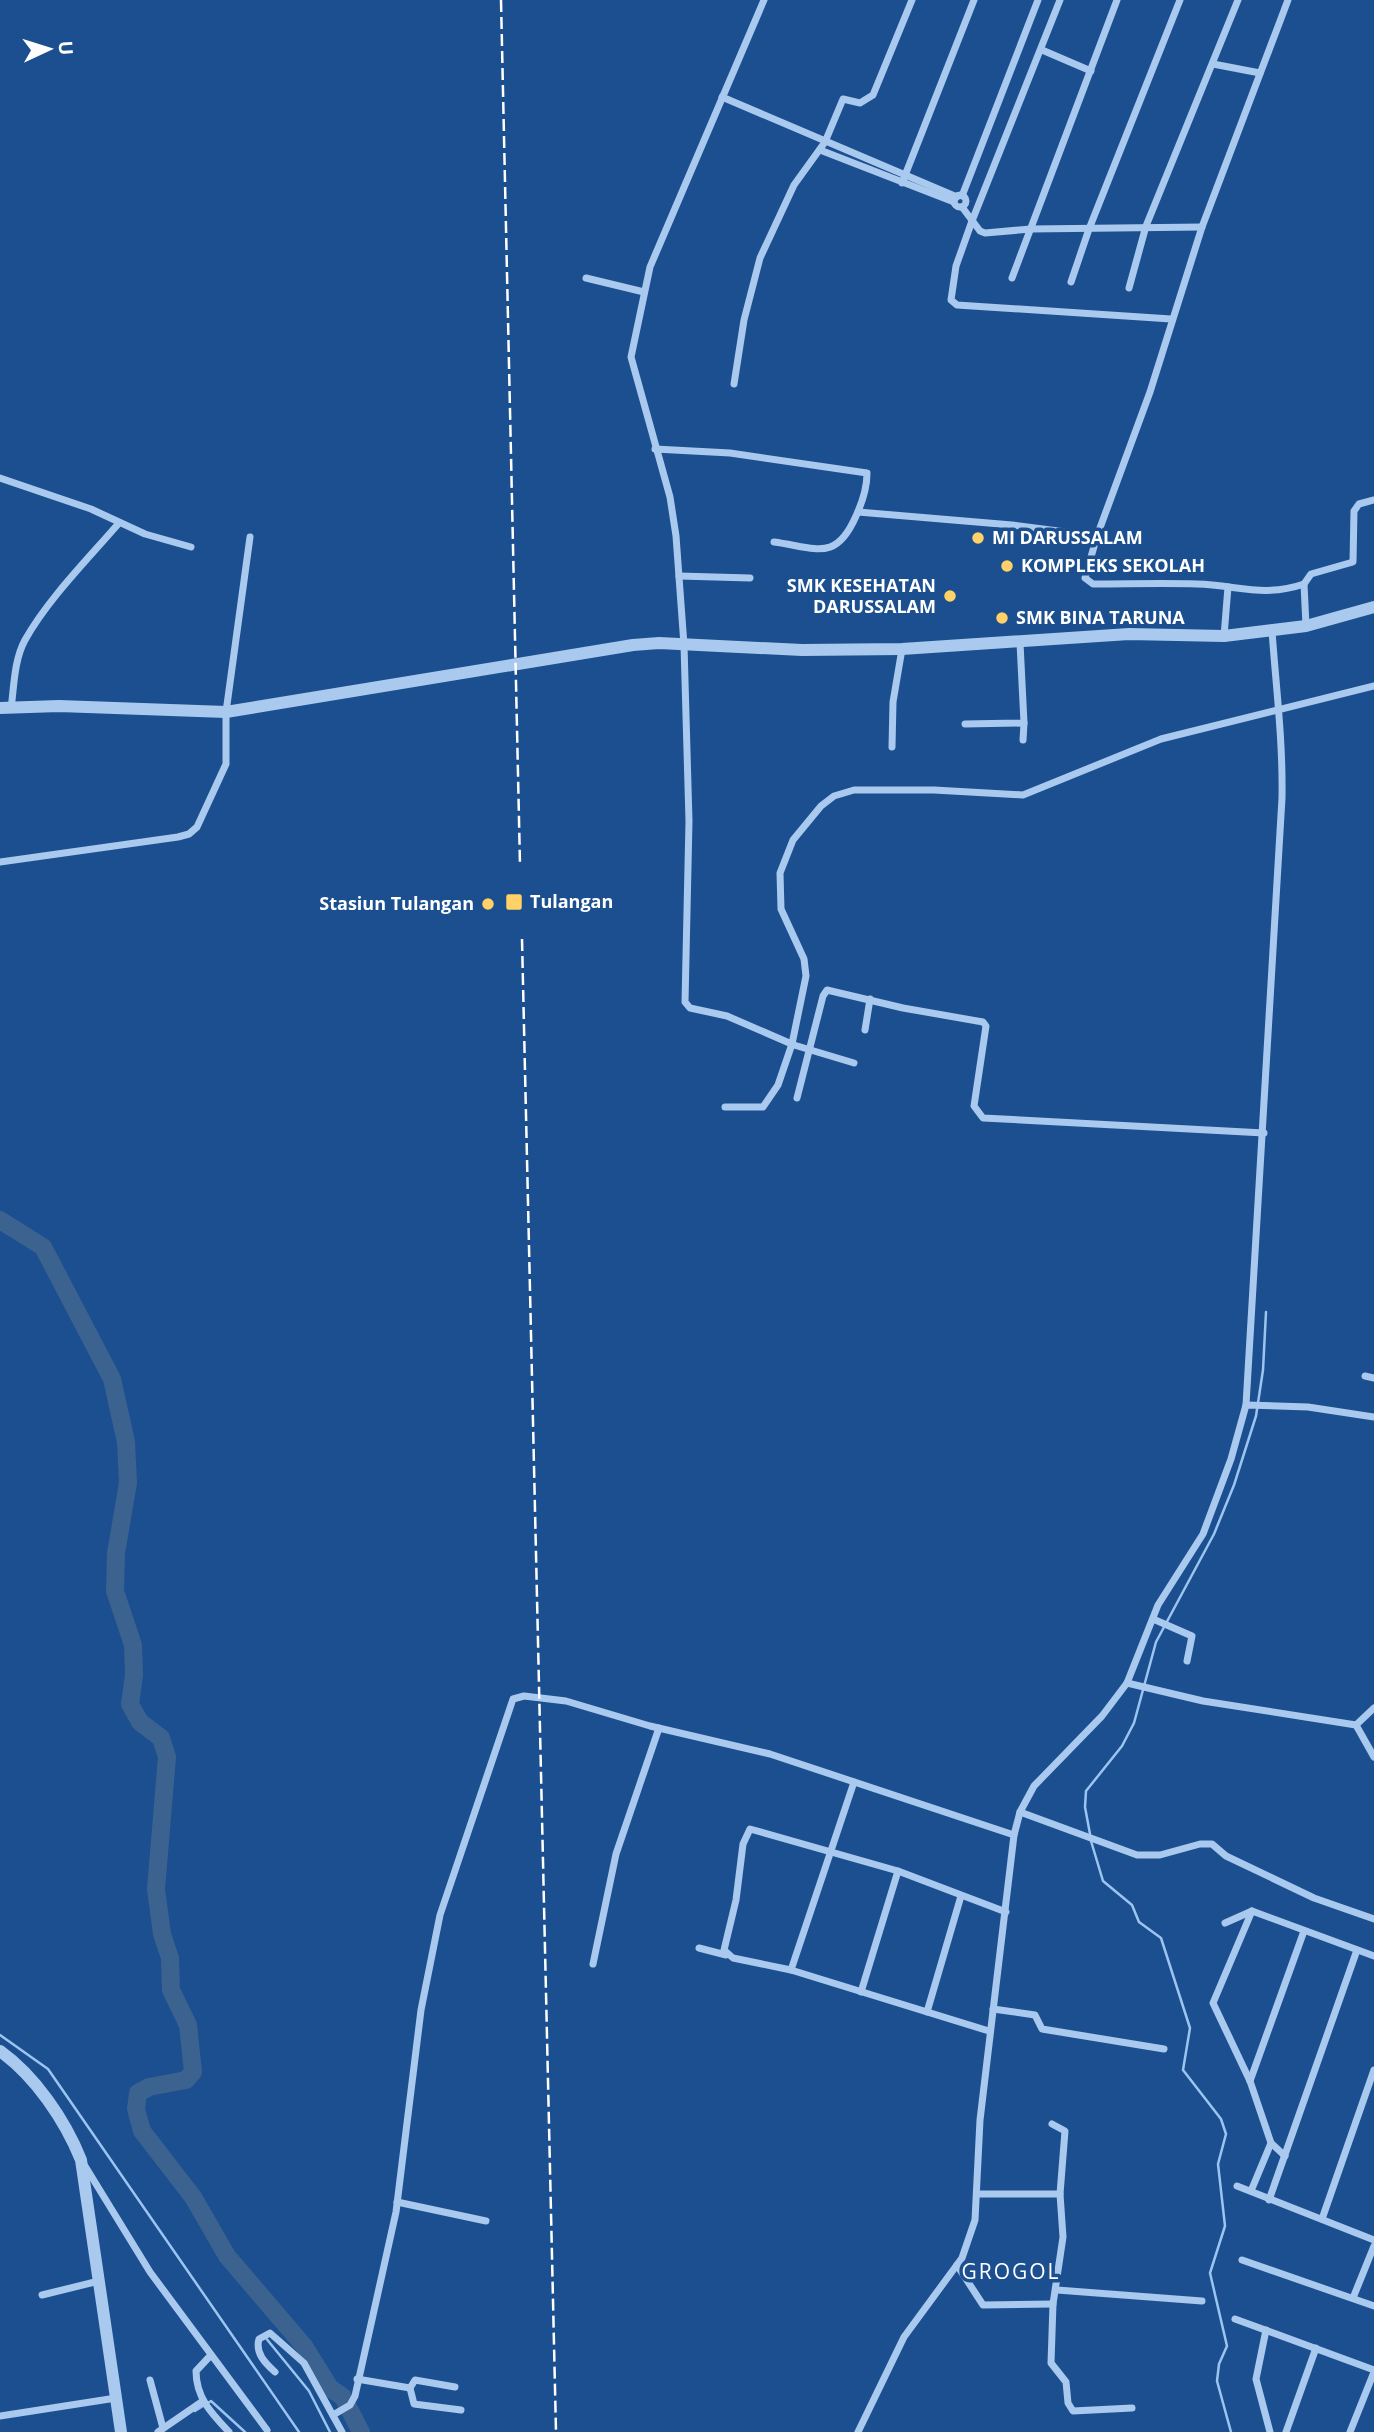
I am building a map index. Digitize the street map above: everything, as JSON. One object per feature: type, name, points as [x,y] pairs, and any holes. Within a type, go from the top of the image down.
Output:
[{"type":"street","points":[[764,0],[650,267],[631,357],[670,497],[679,576],[684,645],[688,821],[685,1002],[690,1008],[727,1016],[793,1045],[854,1063]]},
{"type":"street","points":[[734,384],[744,320],[760,258],[794,185],[825,142],[843,99],[860,103],[873,95],[912,0]]},
{"type":"street","points":[[903,179],[974,0]]},
{"type":"street","points":[[958,198],[1038,0]]},
{"type":"street","points":[[1060,0],[972,221],[950,292],[951,300],[957,305],[1171,319]]},
{"type":"street","points":[[1012,278],[1117,0]]},
{"type":"street","points":[[1071,282],[1089,229],[1180,0]]},
{"type":"street","points":[[1129,288],[1146,226],[1238,0]]},
{"type":"street","points":[[1288,0],[1202,227],[1150,392],[1097,536],[1086,576],[1089,583],[1197,584],[1257,592],[1304,584]]},
{"type":"street","points":[[1042,50],[1091,71]]},
{"type":"street","points":[[1213,64],[1260,73]]},
{"type":"street","points":[[722,97],[903,179]]},
{"type":"street","points":[[820,150],[863,168],[966,201],[962,207],[985,233],[1031,229],[1202,227]]},
{"type":"street","points":[[863,168],[866,160]]},
{"type":"street","points":[[586,278],[644,292]]},
{"type":"street","points":[[655,449],[718,451],[866,472],[858,512],[847,536],[833,547],[774,542]]},
{"type":"street","points":[[0,478],[191,547]]},
{"type":"street","points":[[1306,626],[1304,584],[1311,574],[1353,562],[1355,509],[1359,504],[1374,500]]},
{"type":"street","points":[[858,512],[1012,524],[1097,536]]},
{"type":"street","points":[[119,523],[53,600],[26,639],[5,708],[59,706],[226,712],[633,645],[802,650],[902,649],[1129,634],[1224,635],[1306,626],[1374,607]]},
{"type":"street","points":[[0,862],[188,834],[206,808],[226,764],[226,712],[250,537]]},
{"type":"street","points":[[679,576],[750,578]]},
{"type":"street","points":[[1224,635],[1228,587]]},
{"type":"street","points":[[858,2432],[900,2344],[957,2265],[975,2220],[980,2120],[989,2031],[1014,1835],[1020,1812],[1034,1786],[1102,1716],[1127,1683],[1158,1605],[1203,1534],[1250,1405],[1282,797],[1281,724],[1277,710],[1272,631]]},
{"type":"street","points":[[1020,643],[1023,740]]},
{"type":"street","points":[[892,747],[893,702],[902,649]]},
{"type":"street","points":[[724,1107],[763,1107],[770,1101],[793,1045],[806,968],[781,909],[780,873],[793,840],[821,806],[834,796],[854,790],[934,790],[1000,796],[1033,793],[1113,756],[1161,740],[1374,686]]},
{"type":"street","points":[[965,724],[1024,723]]},
{"type":"street","points":[[797,1098],[807,1049],[825,991],[903,1008],[983,1021],[986,1026],[974,1106],[983,1118],[1264,1133]]},
{"type":"street","points":[[865,1030],[870,999]]},
{"type":"street","points":[[1250,1405],[1338,1410],[1374,1417]]},
{"type":"street","points":[[1153,1619],[1192,1636],[1186,1661]]},
{"type":"street","points":[[1127,1683],[1203,1701],[1356,1725]]},
{"type":"street","points":[[336,2414],[350,2405],[372,2329],[397,2202],[421,2010],[440,1915],[509,1706],[519,1696],[566,1701],[659,1728],[770,1754],[1014,1835]]},
{"type":"street","points":[[1356,1725],[1374,1708]]},
{"type":"street","points":[[1356,1725],[1374,1757]]},
{"type":"street","points":[[593,1964],[616,1854],[659,1728]]},
{"type":"street","points":[[791,1970],[854,1782]]},
{"type":"street","points":[[1020,1812],[1137,1855],[1160,1855],[1200,1844],[1212,1844],[1226,1856],[1314,1898],[1374,1919]]},
{"type":"street","points":[[726,1955],[725,1939],[736,1900],[743,1844],[750,1829],[898,1871],[1006,1912]]},
{"type":"street","points":[[861,1992],[898,1871]]},
{"type":"street","points":[[927,2012],[961,1896]]},
{"type":"street","points":[[1252,1911],[1213,2003],[1250,2081],[1271,2143],[1285,2156]]},
{"type":"street","points":[[1225,1923],[1252,1911],[1374,1956]]},
{"type":"street","points":[[1250,2081],[1304,1931]]},
{"type":"street","points":[[699,1948],[791,1970],[989,2031]]},
{"type":"street","points":[[1269,2200],[1357,1950]]},
{"type":"street","points":[[993,2009],[1035,2015],[1042,2029],[1164,2049]]},
{"type":"street","points":[[0,2051],[18,2065],[36,2086],[64,2127],[81,2160],[150,2272],[267,2430]]},
{"type":"street","points":[[1322,2219],[1374,2070]]},
{"type":"street","points":[[1052,2124],[1065,2131],[1060,2194],[1063,2238],[1054,2304],[1051,2364],[1066,2382],[1070,2408],[1079,2412],[1132,2408]]},
{"type":"street","points":[[1251,2191],[1271,2143]]},
{"type":"street","points":[[81,2160],[121,2432]]},
{"type":"street","points":[[1237,2186],[1374,2240]]},
{"type":"street","points":[[976,2194],[1060,2194]]},
{"type":"street","points":[[397,2202],[486,2221]]},
{"type":"street","points":[[1353,2298],[1374,2246]]},
{"type":"street","points":[[1242,2260],[1374,2306]]},
{"type":"street","points":[[957,2265],[983,2305],[1054,2304]]},
{"type":"street","points":[[42,2295],[99,2281]]},
{"type":"street","points":[[1057,2290],[1202,2301]]},
{"type":"street","points":[[1235,2319],[1373,2370]]},
{"type":"street","points":[[1266,2330],[1256,2379],[1270,2432]]},
{"type":"street","points":[[275,2372],[260,2354],[259,2339],[267,2334],[276,2336],[304,2363],[336,2414],[342,2432]]},
{"type":"street","points":[[1286,2432],[1316,2348]]},
{"type":"street","points":[[211,2355],[196,2371],[197,2389],[213,2415],[229,2432]]},
{"type":"street","points":[[1350,2432],[1373,2370],[1374,2360]]},
{"type":"street","points":[[357,2379],[410,2388]]},
{"type":"street","points":[[150,2380],[161,2430],[204,2402]]},
{"type":"street","points":[[410,2388],[414,2381],[419,2380],[455,2386]]},
{"type":"street","points":[[410,2388],[416,2404],[461,2410]]},
{"type":"street","points":[[0,2416],[116,2398]]},
{"type":"waterway","points":[[0,1220],[43,1247],[112,1379],[126,1442],[128,1483],[116,1553],[115,1591],[133,1645],[134,1675],[130,1704],[140,1722],[161,1738],[167,1757],[156,1889],[162,1934],[170,1958],[171,1990],[188,2025],[193,2072],[186,2080],[149,2087],[138,2093],[136,2109],[142,2131],[193,2197],[227,2256],[304,2346],[330,2388],[343,2397],[361,2432]]},
{"type":"waterway","points":[[1090,1834],[1085,1807],[1086,1791],[1122,1746],[1134,1723],[1156,1642],[1214,1534],[1234,1485],[1256,1416],[1263,1370],[1266,1312]]},
{"type":"waterway","points":[[1091,1841],[1103,1881],[1132,1905],[1139,1922],[1161,1938],[1190,2028],[1183,2070],[1221,2119],[1226,2134],[1218,2164],[1225,2226],[1210,2273],[1227,2346],[1219,2364],[1217,2381],[1231,2432]]},
{"type":"waterway","points":[[0,2035],[48,2069],[299,2432]]},
{"type":"waterway","points":[[265,2337],[309,2391],[330,2432]]},
{"type":"waterway","points":[[195,2411],[211,2401],[245,2432]]},
{"type":"railway","points":[[501,0],[520,865]]},
{"type":"railway","points":[[522,939],[556,2432]]},
{"type":"place","name":"MI DARUSSALAM","points":[[978,538]]},
{"type":"place","name":"KOMPLEKS SEKOLAH","points":[[1007,566]]},
{"type":"place","name":"SMK KESEHATAN DARUSSALAM","points":[[950,596]]},
{"type":"place","name":"SMK BINA TARUNA","points":[[1002,618]]},
{"type":"place","name":"Tulangan","points":[[514,902]]},
{"type":"place","name":"Stasiun Tulangan","points":[[488,904]]},
{"type":"district","name":"GROGOL","points":[[1011,2272]]}]
